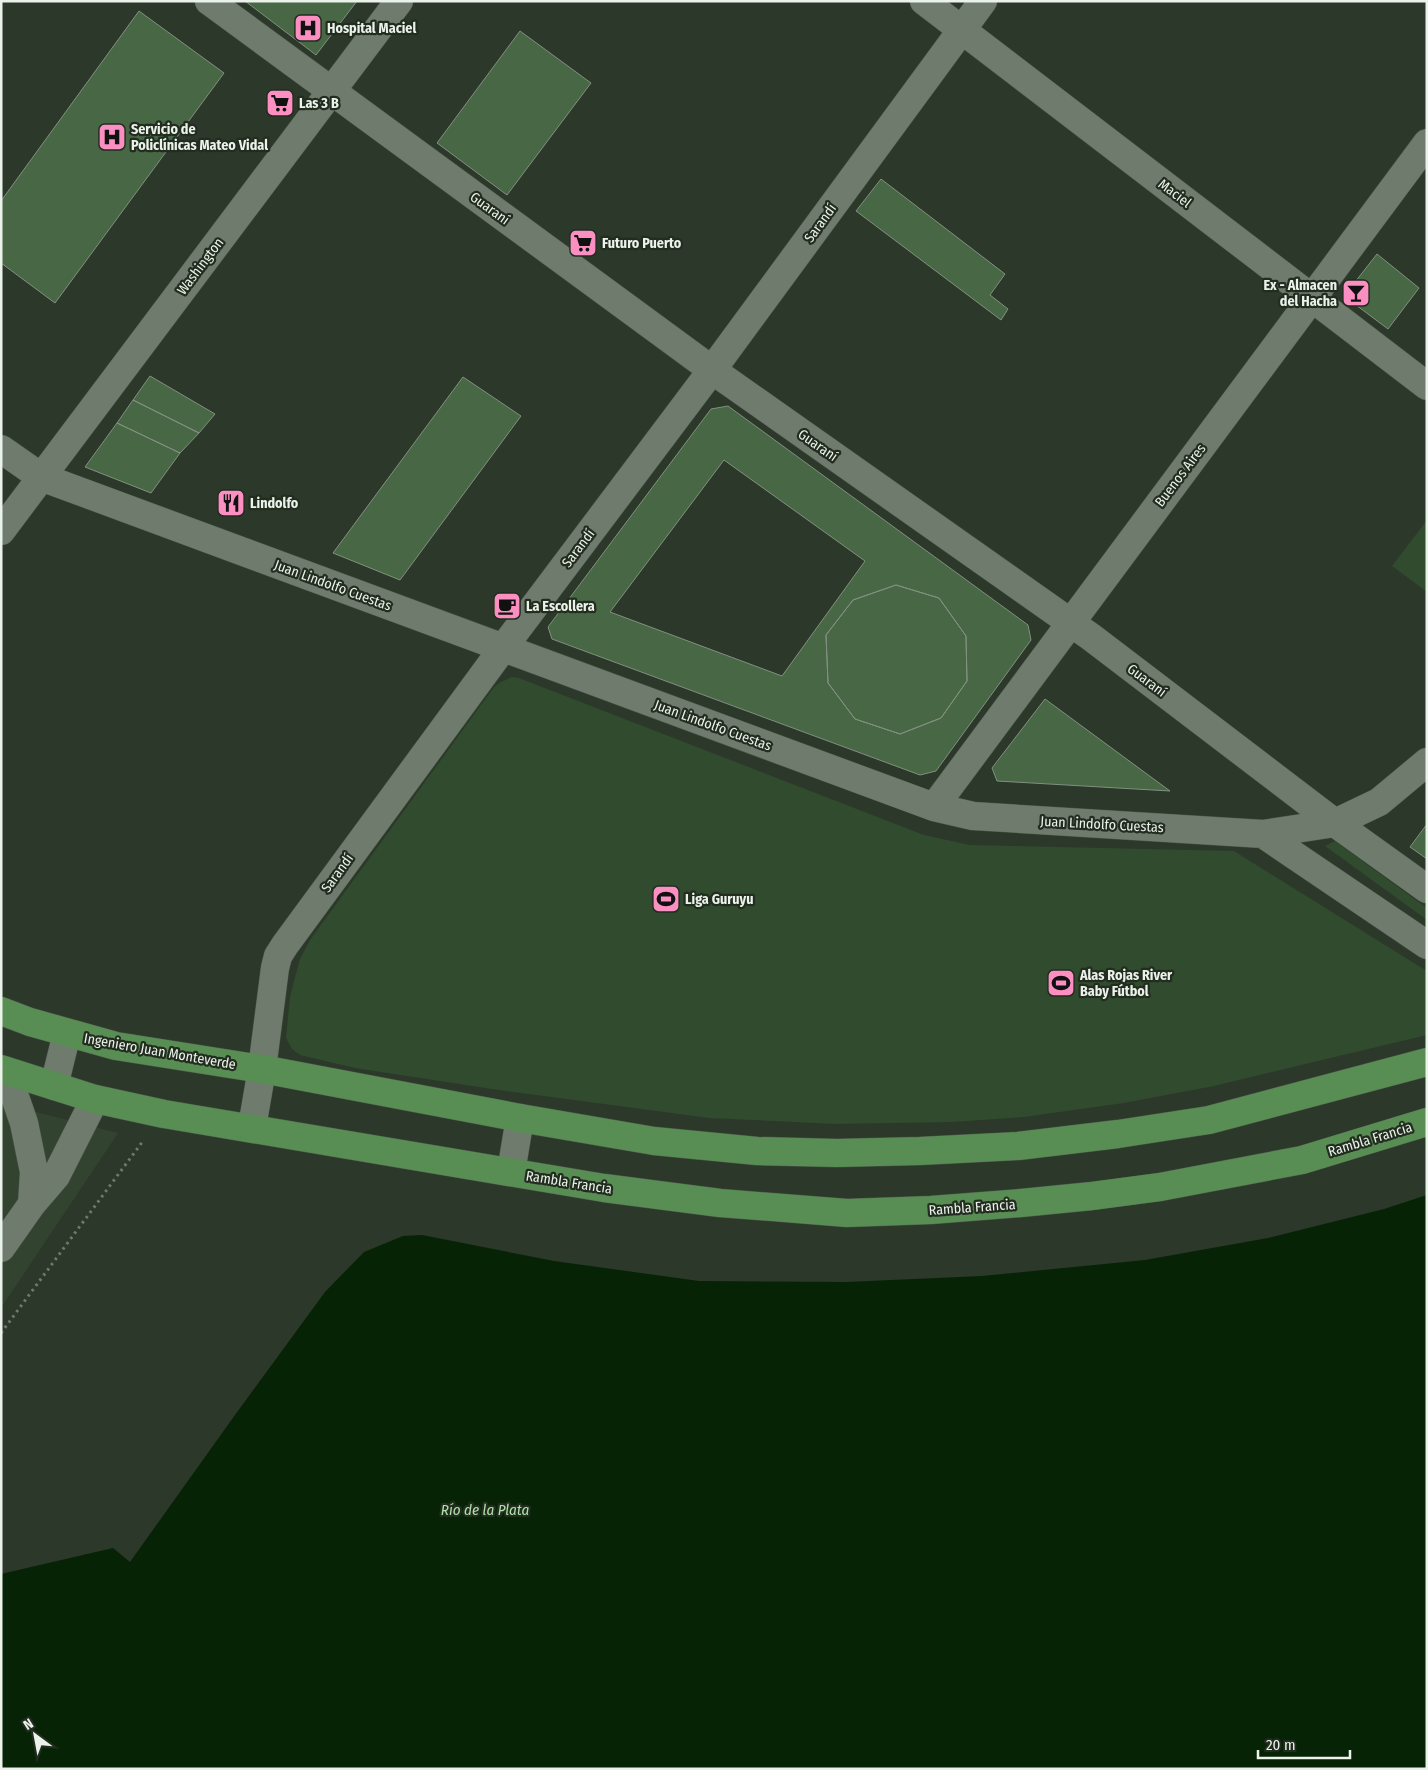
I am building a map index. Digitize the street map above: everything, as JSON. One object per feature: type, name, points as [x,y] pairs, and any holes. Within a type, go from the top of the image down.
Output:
[{"type":"main road","name":"Ingeniero Juan Monteverde","points":[[1,1011],[67,1033],[124,1047],[262,1069]]},
{"type":"main road","points":[[262,1069],[520,1118],[654,1141],[757,1151],[836,1153],[1018,1146],[1118,1134],[1209,1120],[1427,1062]]},
{"type":"main road","points":[[4,1070],[95,1099],[164,1114],[252,1127]]},
{"type":"main road","name":"Rambla Francia","points":[[252,1127],[604,1188],[720,1203],[847,1213],[931,1210],[1074,1198],[1160,1187],[1302,1160],[1427,1122]]},
{"type":"street","name":"Guaraní","points":[[209,1],[712,370],[1070,622],[1336,823],[1427,889]]},
{"type":"street","name":"Washington","points":[[1,531],[398,1]]},
{"type":"street","name":"Maciel","points":[[924,1],[1427,386]]},
{"type":"street","name":"Sarandí","points":[[252,1127],[278,956],[503,648],[712,370],[983,1]]},
{"type":"street","name":"Buenos Aires","points":[[934,807],[1427,143]]},
{"type":"street","name":"Juan Lindolfo Cuestas","points":[[1,449],[41,477],[934,807],[973,816],[1263,834],[1336,823],[1378,802],[1427,762]]},
{"type":"street","points":[[1263,834],[1427,946]]},
{"type":"street","points":[[54,1086],[67,1033]]},
{"type":"street","points":[[4,1070],[24,1123],[34,1172],[32,1204]]},
{"type":"street","points":[[1,1248],[32,1204],[56,1176],[95,1099]]},
{"type":"street","name":"Rambla Francia","points":[[511,1172],[520,1118]]},
{"type":"path","points":[[1,1333],[164,1114]]},
{"type":"shaded area","points":[[1427,520],[1427,592],[1392,566]]},
{"type":"shaded area","points":[[512,677],[519,678],[924,835],[970,845],[1234,851],[1427,971],[1427,1035],[1214,1086],[1124,1103],[1024,1117],[953,1122],[835,1124],[709,1118],[492,1089],[355,1068],[300,1055],[292,1049],[286,1038],[290,997],[300,959],[310,940],[494,687]]},
{"type":"shaded area","points":[[1335,841],[1427,908],[1427,920],[1325,846]]},
{"type":"shaded area","points":[[1,1097],[36,1112],[118,1133],[1,1308]]},
{"type":"water","name":"Río de la Plata","points":[[1427,1195],[1427,1769],[1,1769],[1,1574],[113,1548],[130,1562],[325,1292],[364,1252],[403,1236],[422,1235],[554,1261],[699,1281],[846,1282],[982,1276],[1145,1260],[1268,1238],[1384,1209]]},
{"type":"building","name":"Hospital Maciel","points":[[245,1],[357,1],[316,55]]},
{"type":"building","name":"Servicio de Policlínicas Mateo Vidal","points":[[139,11],[224,73],[55,303],[1,263],[1,201]]},
{"type":"building","points":[[520,31],[591,83],[507,195],[437,143]]},
{"type":"building","points":[[881,179],[1005,274],[990,295],[1008,309],[1001,320],[856,211]]},
{"type":"building","points":[[1377,254],[1419,288],[1388,329],[1344,296]]},
{"type":"building","points":[[150,376],[215,414],[199,433],[133,400]]},
{"type":"building","points":[[463,377],[521,416],[400,580],[333,553]]},
{"type":"building","points":[[133,400],[199,433],[180,453],[117,423]]},
{"type":"building","points":[[728,406],[1028,625],[1031,640],[936,771],[920,775],[552,639],[548,627],[711,409]],"holes":[[[724,460],[865,561],[782,676],[610,612]],[[896,585],[939,598],[966,636],[967,681],[941,718],[900,734],[855,719],[828,683],[826,635],[853,600]]]},
{"type":"building","points":[[117,423],[180,453],[151,493],[85,467]]},
{"type":"building","points":[[896,585],[939,598],[966,636],[967,681],[941,718],[900,734],[855,719],[828,683],[826,635],[853,600]]},
{"type":"building","points":[[1045,699],[1170,791],[997,781],[992,768]]},
{"type":"building","points":[[1427,824],[1427,859],[1410,847]]},
{"type":"place","name":"Hospital Maciel","points":[[308,28]]},
{"type":"place","name":"Las 3 B","points":[[280,103]]},
{"type":"place","name":"Servicio de Policlínicas Mateo Vidal","points":[[112,137]]},
{"type":"place","name":"Futuro Puerto","points":[[583,243]]},
{"type":"place","name":"Ex - Almacen del Hacha","points":[[1356,293]]},
{"type":"place","name":"Lindolfo","points":[[231,503]]},
{"type":"place","name":"La Escollera","points":[[507,606]]},
{"type":"place","name":"Liga Guruyu","points":[[666,899]]},
{"type":"place","name":"Alas Rojas River Baby Fútbol","points":[[1061,983]]}]
